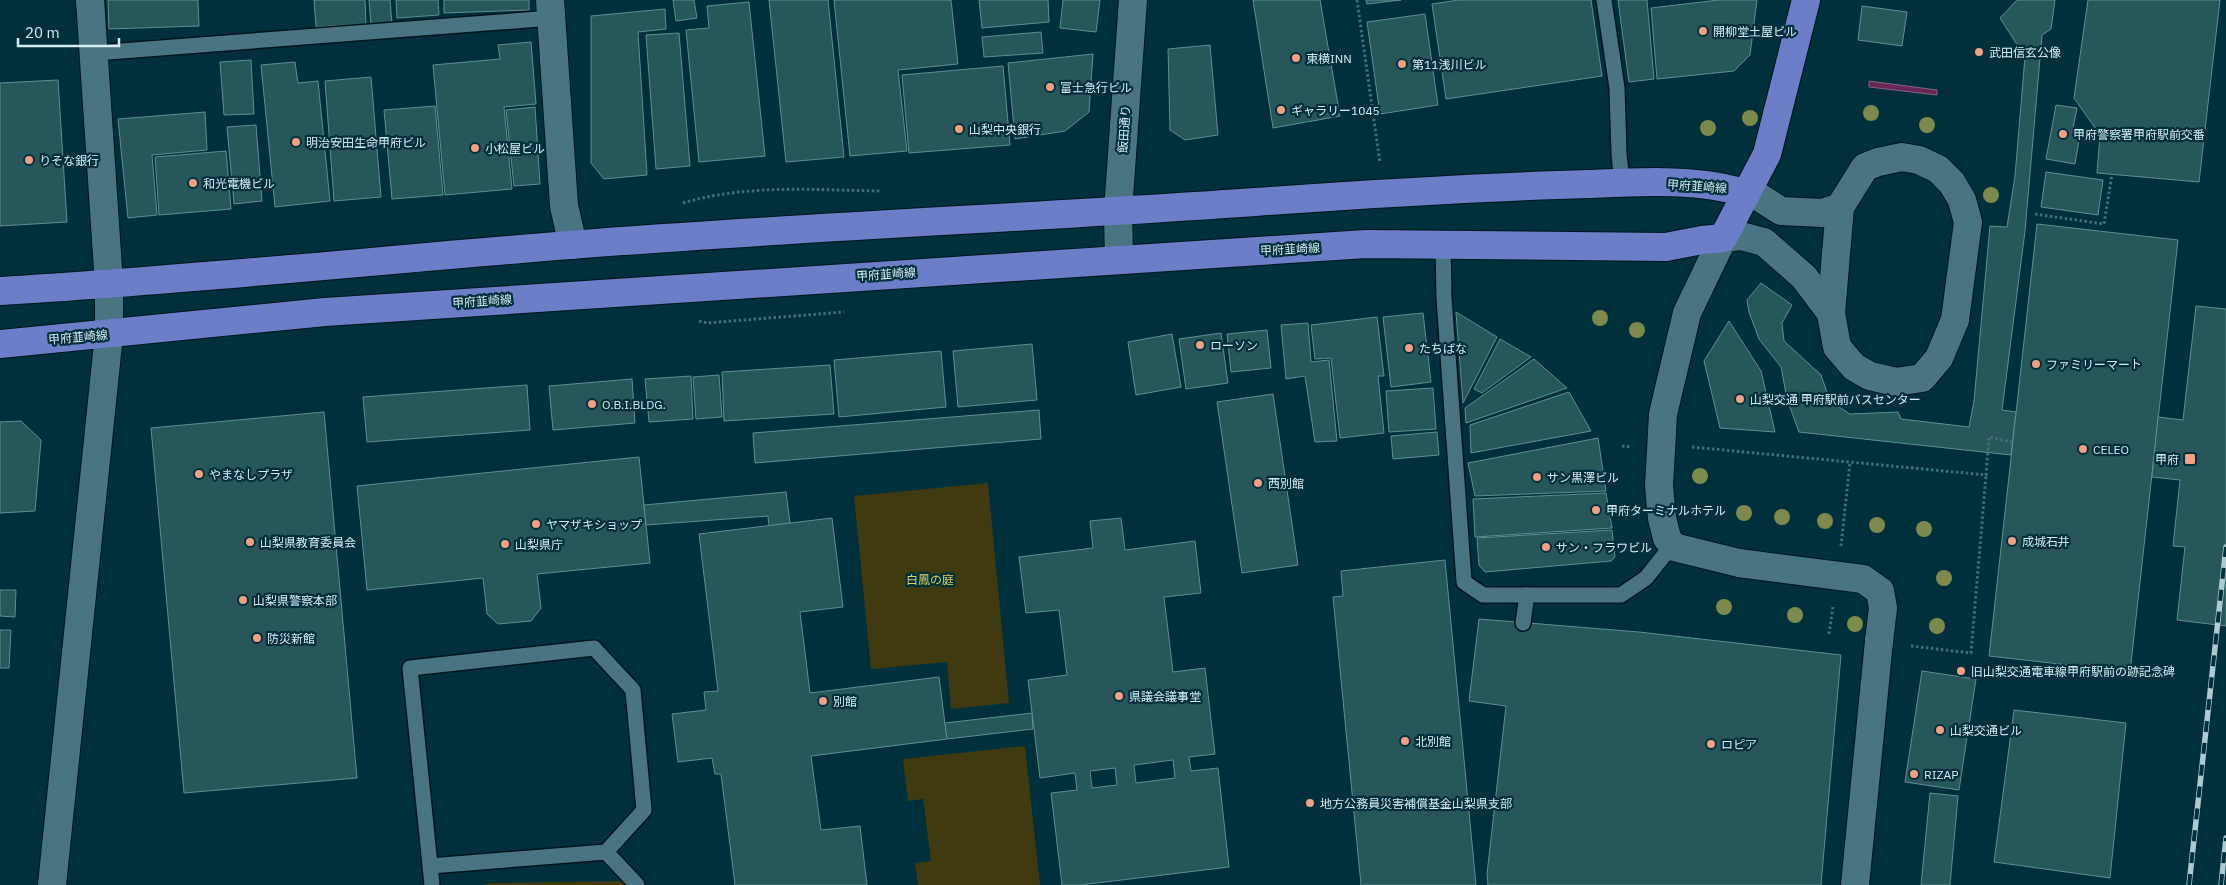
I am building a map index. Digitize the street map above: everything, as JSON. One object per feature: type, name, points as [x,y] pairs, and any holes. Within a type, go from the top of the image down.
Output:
[{"type":"main road","name":"甲府韮崎線","points":[[0,344],[335,311],[1119,259],[1366,244],[1666,246],[1723,238],[1767,154],[1806,0]]},
{"type":"main road","name":"甲府韮崎線","points":[[0,291],[109,284],[573,245],[1118,212],[1474,187],[1622,183],[1729,188],[1746,194]]},
{"type":"street","points":[[52,885],[109,334],[109,284],[90,0]]},
{"type":"street","name":"飯田通り","points":[[1119,259],[1118,212],[1133,0]]},
{"type":"street","points":[[551,9],[564,206],[573,245]]},
{"type":"street","points":[[1902,157],[1919,160],[1938,169],[1952,183],[1962,200],[1968,222],[1955,320],[1939,358],[1922,378],[1896,382],[1870,376],[1854,367],[1837,347],[1831,313],[1840,207],[1865,167],[1902,157]]},
{"type":"street","points":[[1746,194],[1759,198],[1781,211],[1823,213],[1840,207]]},
{"type":"street","points":[[1831,313],[1804,277],[1764,242],[1741,236],[1723,238],[1687,313],[1663,414],[1659,486],[1662,518],[1667,538],[1674,547],[1739,563],[1863,579],[1880,591],[1892,643],[1855,885]]},
{"type":"lane","points":[[1604,0],[1617,88],[1622,183]]},
{"type":"lane","points":[[95,53],[551,9]]},
{"type":"lane","points":[[1443,244],[1445,307],[1464,582],[1483,595],[1621,595],[1646,578],[1665,554],[1674,547]]},
{"type":"lane","points":[[1523,623],[1527,595]]},
{"type":"lane","points":[[430,866],[606,852],[644,810],[633,690],[594,648],[410,668],[430,866],[432,885]]},
{"type":"lane","points":[[606,852],[638,885]]},
{"type":"path","points":[[1358,0],[1384,193]]},
{"type":"path","points":[[2035,214],[2104,224],[2112,174]]},
{"type":"path","points":[[682,203],[708,196],[781,189],[888,191]]},
{"type":"path","points":[[1892,643],[1971,653],[1990,438],[2012,442]]},
{"type":"path","points":[[1684,446],[1986,474]]},
{"type":"path","points":[[1841,550],[1850,462]]},
{"type":"path","points":[[1829,634],[1834,602]]},
{"type":"green space","name":"白鳳の庭","points":[[988,483],[1009,703],[951,709],[947,662],[871,669],[854,496]]},
{"type":"green space","points":[[1025,746],[1040,885],[918,885],[915,863],[931,861],[923,799],[908,801],[903,759]]},
{"type":"green space","points":[[625,881],[629,885],[483,885],[491,883]]},
{"type":"shaded area","points":[[1869,81],[1937,90],[1937,95],[1869,87]]},
{"type":"building","points":[[108,0],[198,0],[199,26],[109,29]]},
{"type":"building","points":[[314,0],[365,0],[366,24],[316,27]]},
{"type":"building","points":[[369,0],[390,0],[392,24],[371,25]]},
{"type":"building","points":[[396,0],[438,0],[439,15],[397,18]]},
{"type":"building","points":[[444,0],[529,0],[529,10],[444,13]]},
{"type":"building","points":[[673,0],[694,0],[697,18],[676,21]]},
{"type":"building","points":[[769,0],[828,0],[844,157],[786,162]]},
{"type":"building","points":[[834,0],[951,0],[958,64],[898,70],[907,151],[850,156]]},
{"type":"building","points":[[979,0],[1048,0],[1049,22],[982,28]]},
{"type":"building","points":[[1063,0],[1100,0],[1096,32],[1060,28]]},
{"type":"building","name":"東横INN","points":[[1253,0],[1320,0],[1340,116],[1273,128]]},
{"type":"building","points":[[1366,0],[1401,0],[1367,4]]},
{"type":"building","points":[[1459,0],[1591,0],[1602,76],[1446,99],[1432,4]]},
{"type":"building","points":[[1618,0],[1647,0],[1654,79],[1629,82]]},
{"type":"building","name":"開柳堂土屋ビル","points":[[1719,0],[1757,0],[1750,55],[1734,71],[1657,79],[1651,8]]},
{"type":"building","points":[[2017,0],[2055,0],[2051,29],[2042,35],[2025,231],[2002,410],[2016,412],[2011,455],[1799,432],[1787,399],[1781,367],[1759,339],[1749,312],[1747,300],[1761,283],[1792,305],[1782,323],[1784,341],[1821,375],[1829,398],[1836,405],[1850,414],[1898,412],[1901,419],[1969,427],[1974,401],[1990,226],[2007,227],[2015,176],[2025,57],[2000,18]]},
{"type":"building","points":[[2088,0],[2220,0],[2199,182],[2097,173],[2100,135],[2074,98]]},
{"type":"building","points":[[749,2],[765,156],[699,162],[686,30],[709,28],[707,6]]},
{"type":"building","points":[[1862,6],[1907,12],[1902,46],[1858,40]]},
{"type":"building","points":[[665,9],[666,29],[638,32],[647,175],[604,179],[591,163],[591,16]]},
{"type":"building","name":"第11浅川ビル","points":[[1425,14],[1438,105],[1380,114],[1367,22]]},
{"type":"building","points":[[1041,32],[1043,53],[984,57],[982,37]]},
{"type":"building","points":[[679,33],[690,166],[656,169],[646,35]]},
{"type":"building","name":"小松屋ビル","points":[[531,42],[536,104],[504,107],[512,189],[445,195],[433,65],[500,59],[498,45]]},
{"type":"building","points":[[1210,45],[1218,135],[1185,140],[1170,130],[1168,49]]},
{"type":"building","name":"富士急行ビル","points":[[1093,54],[1089,112],[1065,131],[1015,139],[1008,63]]},
{"type":"building","points":[[251,60],[254,114],[224,115],[220,62]]},
{"type":"building","name":"明治安田生命甲府ビル","points":[[295,62],[298,83],[318,81],[330,201],[275,207],[261,65]]},
{"type":"building","points":[[1003,66],[1010,145],[909,153],[902,75]]},
{"type":"building","points":[[371,77],[381,197],[334,201],[325,81]]},
{"type":"building","points":[[58,80],[67,222],[0,226],[0,83]]},
{"type":"building","name":"甲府警察署甲府駅前交番","points":[[2056,105],[2077,108],[2072,133],[2080,135],[2075,164],[2046,159]]},
{"type":"building","points":[[435,106],[443,195],[392,199],[384,110]]},
{"type":"building","points":[[535,107],[540,184],[514,186],[506,110]]},
{"type":"building","points":[[205,112],[207,150],[152,155],[157,215],[128,218],[118,119]]},
{"type":"building","points":[[256,125],[262,201],[234,204],[227,127]]},
{"type":"building","name":"和光電機ビル","points":[[226,151],[231,209],[159,215],[155,157]]},
{"type":"building","points":[[2046,172],[2103,180],[2098,215],[2041,207]]},
{"type":"building","name":"CELEO","points":[[2037,224],[2178,240],[2130,672],[1989,656]]},
{"type":"building","name":"甲府","points":[[2196,306],[2226,309],[2226,626],[2177,620],[2185,547],[2173,546],[2180,480],[2152,477],[2158,417],[2183,420]]},
{"type":"building","points":[[1456,312],[1497,337],[1463,403]]},
{"type":"building","points":[[1423,313],[1431,382],[1391,387],[1383,317]]},
{"type":"building","points":[[1377,317],[1384,376],[1378,376],[1384,433],[1340,438],[1331,358],[1315,359],[1311,325]]},
{"type":"building","name":"山梨交通 甲府駅前バスセンター","points":[[1729,321],[1761,371],[1775,432],[1720,428],[1704,361]]},
{"type":"building","points":[[1308,323],[1311,362],[1329,360],[1337,441],[1315,442],[1305,376],[1286,379],[1281,325]]},
{"type":"building","points":[[1267,330],[1271,368],[1231,372],[1227,334]]},
{"type":"building","points":[[1221,333],[1228,383],[1186,389],[1179,339]]},
{"type":"building","points":[[1172,334],[1181,387],[1136,395],[1128,342]]},
{"type":"building","points":[[1500,339],[1531,357],[1482,393],[1474,389]]},
{"type":"building","points":[[1032,344],[1037,400],[958,407],[953,351]]},
{"type":"building","points":[[941,351],[946,407],[839,417],[834,360]]},
{"type":"building","points":[[1534,359],[1567,388],[1466,423],[1465,408]]},
{"type":"building","points":[[830,365],[834,414],[724,421],[722,372]]},
{"type":"building","points":[[719,375],[722,417],[696,419],[693,377]]},
{"type":"building","points":[[691,376],[693,419],[649,422],[645,379]]},
{"type":"building","name":"O.B.I.BLDG.","points":[[632,379],[635,423],[553,430],[549,386]]},
{"type":"building","points":[[527,385],[530,430],[367,442],[363,397]]},
{"type":"building","points":[[1433,388],[1436,429],[1389,432],[1386,391]]},
{"type":"building","points":[[1569,392],[1591,431],[1471,453],[1470,425]]},
{"type":"building","name":"西別館","points":[[1273,394],[1298,565],[1242,573],[1217,402]]},
{"type":"building","points":[[1039,410],[1041,439],[755,463],[753,433]]},
{"type":"building","name":"防災新館","points":[[324,412],[357,778],[184,793],[151,428]]},
{"type":"building","points":[[21,421],[41,440],[35,511],[0,513],[0,422]]},
{"type":"building","points":[[1437,432],[1439,455],[1393,459],[1391,436]]},
{"type":"building","name":"サン黒澤ビル","points":[[1598,438],[1606,491],[1475,496],[1468,463]]},
{"type":"building","name":"山梨県庁","points":[[639,457],[650,563],[537,574],[541,608],[531,621],[498,624],[487,614],[483,578],[367,590],[357,486]]},
{"type":"building","points":[[786,492],[790,523],[769,526],[768,516],[646,525],[644,505]]},
{"type":"building","points":[[1606,493],[1612,528],[1475,537],[1473,499]]},
{"type":"building","name":"別館","points":[[832,518],[843,607],[800,612],[810,693],[939,677],[947,739],[811,756],[821,830],[860,826],[867,885],[735,885],[721,774],[715,774],[712,758],[678,762],[672,714],[706,710],[704,692],[718,691],[699,534]]},
{"type":"building","name":"県議会議事堂","points":[[1121,518],[1125,550],[1195,541],[1201,593],[1164,597],[1173,672],[1205,668],[1215,754],[1189,757],[1191,771],[1218,768],[1229,867],[1080,885],[1062,885],[1051,793],[1077,790],[1075,773],[1040,778],[1028,680],[1067,675],[1059,610],[1026,613],[1019,557],[1093,548],[1090,521]],"holes":[[[1173,760],[1175,778],[1136,783],[1134,765]],[[1115,768],[1117,785],[1092,788],[1090,771]]]},
{"type":"building","name":"サン・フラワビル","points":[[1612,530],[1615,557],[1611,561],[1485,572],[1479,565],[1477,538]]},
{"type":"building","name":"北別館","points":[[1445,560],[1476,885],[1361,885],[1333,597],[1343,596],[1341,571]]},
{"type":"building","points":[[0,590],[16,590],[15,617],[0,616]]},
{"type":"building","points":[[1479,619],[1639,632],[1841,655],[1821,885],[1488,885],[1487,874],[1506,706],[1469,701]]},
{"type":"building","points":[[0,630],[11,630],[9,668],[0,668]]},
{"type":"building","name":"山梨交通ビル","points":[[1922,671],[1976,679],[1959,790],[1905,782]]},
{"type":"building","points":[[2014,710],[2126,723],[2110,878],[1994,862]]},
{"type":"building","points":[[1032,713],[1033,729],[947,739],[945,723]]},
{"type":"building","points":[[1930,793],[1958,796],[1950,885],[1921,885]]},
{"type":"railway","points":[[2189,885],[2226,547]]},
{"type":"railway","points":[[2221,885],[2226,838]]},
{"type":"place","name":"開柳堂土屋ビル","points":[[1703,31]]},
{"type":"place","name":"武田信玄公像","points":[[1979,52]]},
{"type":"place","name":"東横INN","points":[[1296,58]]},
{"type":"place","name":"第11浅川ビル","points":[[1402,64]]},
{"type":"place","name":"富士急行ビル","points":[[1050,87]]},
{"type":"place","name":"ギャラリー1045","points":[[1281,110]]},
{"type":"place","name":"山梨中央銀行","points":[[959,129]]},
{"type":"place","name":"甲府警察署甲府駅前交番","points":[[2063,134]]},
{"type":"place","name":"明治安田生命甲府ビル","points":[[296,142]]},
{"type":"place","name":"小松屋ビル","points":[[475,148]]},
{"type":"place","name":"りそな銀行","points":[[29,160]]},
{"type":"place","name":"和光電機ビル","points":[[193,183]]},
{"type":"place","name":"ローソン","points":[[1200,345]]},
{"type":"place","name":"たちばな","points":[[1409,348]]},
{"type":"place","name":"ファミリーマート","points":[[2036,364]]},
{"type":"place","name":"山梨交通 甲府駅前バスセンター","points":[[1740,399]]},
{"type":"place","name":"O.B.I.BLDG.","points":[[592,404]]},
{"type":"place","name":"CELEO","points":[[2083,449]]},
{"type":"place","name":"甲府","points":[[2190,459]]},
{"type":"place","name":"やまなしプラザ","points":[[199,474]]},
{"type":"place","name":"サン黒澤ビル","points":[[1537,477]]},
{"type":"place","name":"西別館","points":[[1258,483]]},
{"type":"place","name":"甲府ターミナルホテル","points":[[1596,510]]},
{"type":"place","name":"ヤマザキショップ","points":[[536,524]]},
{"type":"place","name":"成城石井","points":[[2012,541]]},
{"type":"place","name":"山梨県教育委員会","points":[[250,542]]},
{"type":"place","name":"山梨県庁","points":[[505,544]]},
{"type":"place","name":"サン・フラワビル","points":[[1546,547]]},
{"type":"place","name":"山梨県警察本部","points":[[243,600]]},
{"type":"place","name":"防災新館","points":[[257,638]]},
{"type":"place","name":"旧山梨交通電車線甲府駅前の跡記念碑","points":[[1961,671]]},
{"type":"place","name":"県議会議事堂","points":[[1119,696]]},
{"type":"place","name":"別館","points":[[823,701]]},
{"type":"place","name":"山梨交通ビル","points":[[1940,730]]},
{"type":"place","name":"北別館","points":[[1405,741]]},
{"type":"place","name":"ロピア","points":[[1711,744]]},
{"type":"place","name":"RIZAP","points":[[1914,774]]},
{"type":"place","name":"地方公務員災害補償基金山梨県支部","points":[[1310,803]]}]
